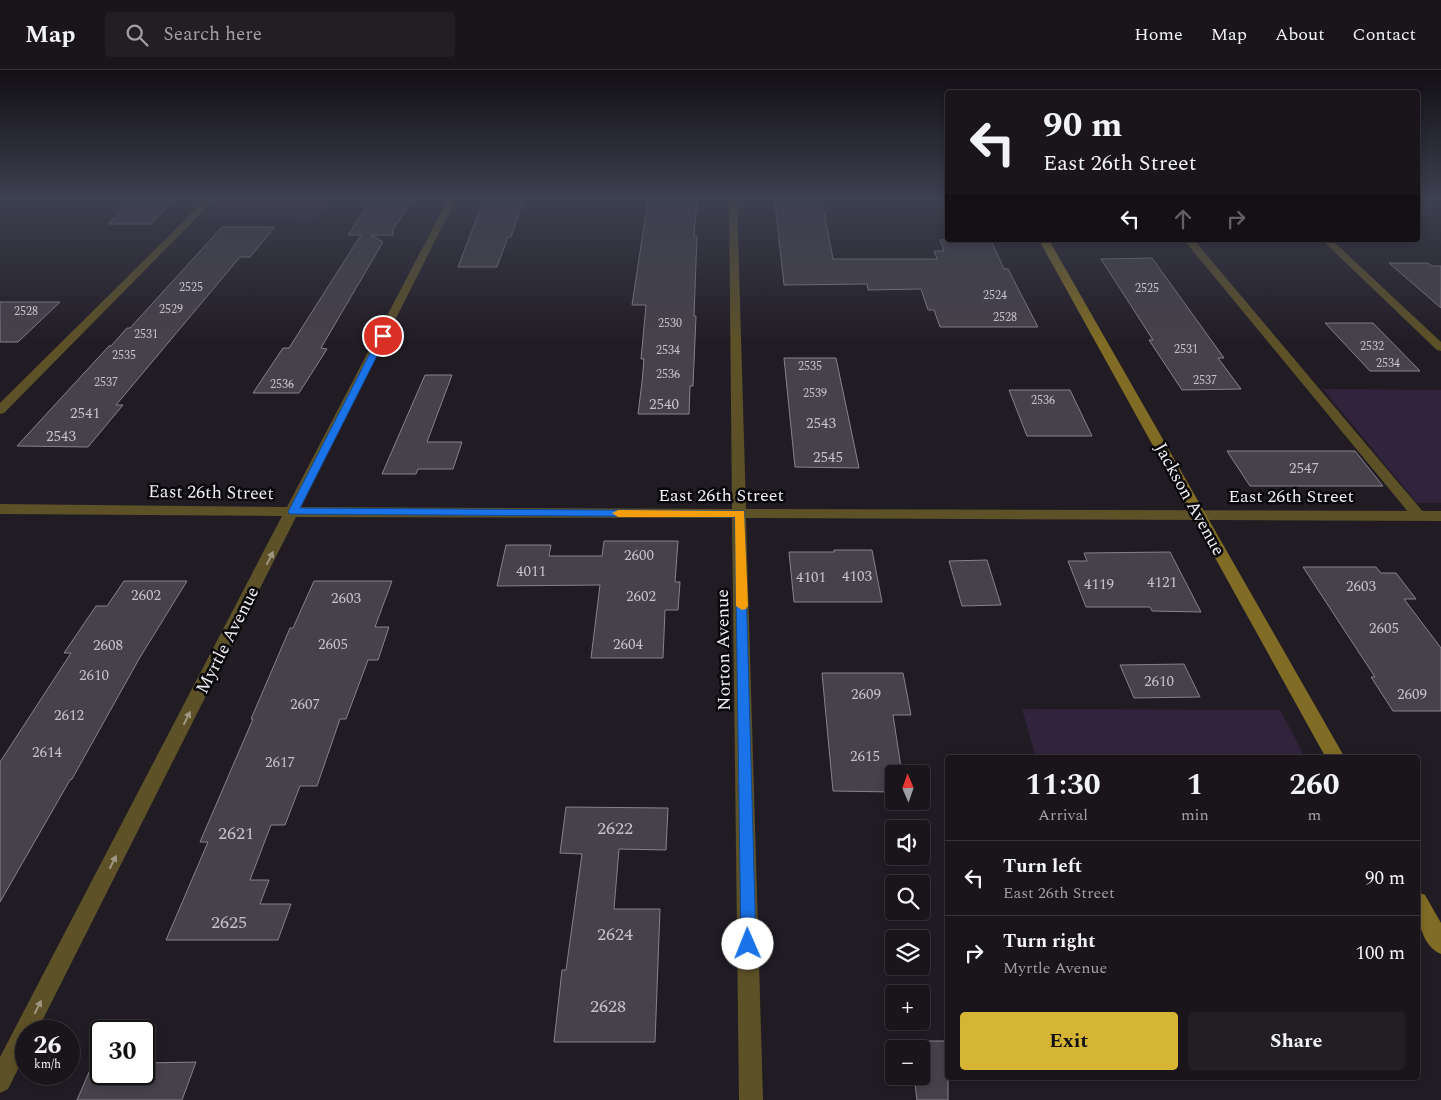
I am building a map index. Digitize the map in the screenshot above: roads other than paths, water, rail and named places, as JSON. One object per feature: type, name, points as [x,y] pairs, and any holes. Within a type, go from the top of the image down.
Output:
[{"type":"street","points":[[0,410],[163,247]]},
{"type":"street","name":"Myrtle Avenue","points":[[0,1081],[428,247]]},
{"type":"street","name":"Norton Avenue","points":[[734,247],[752,1100]]},
{"type":"street","name":"Jackson Avenue","points":[[1048,247],[1334,755]]},
{"type":"street","points":[[1195,247],[1419,516]]},
{"type":"street","points":[[1334,247],[1441,348]]},
{"type":"street","name":"East 26th Street","points":[[0,509],[293,512],[1441,516]]},
{"type":"street","points":[[1420,906],[1441,944]]}]
